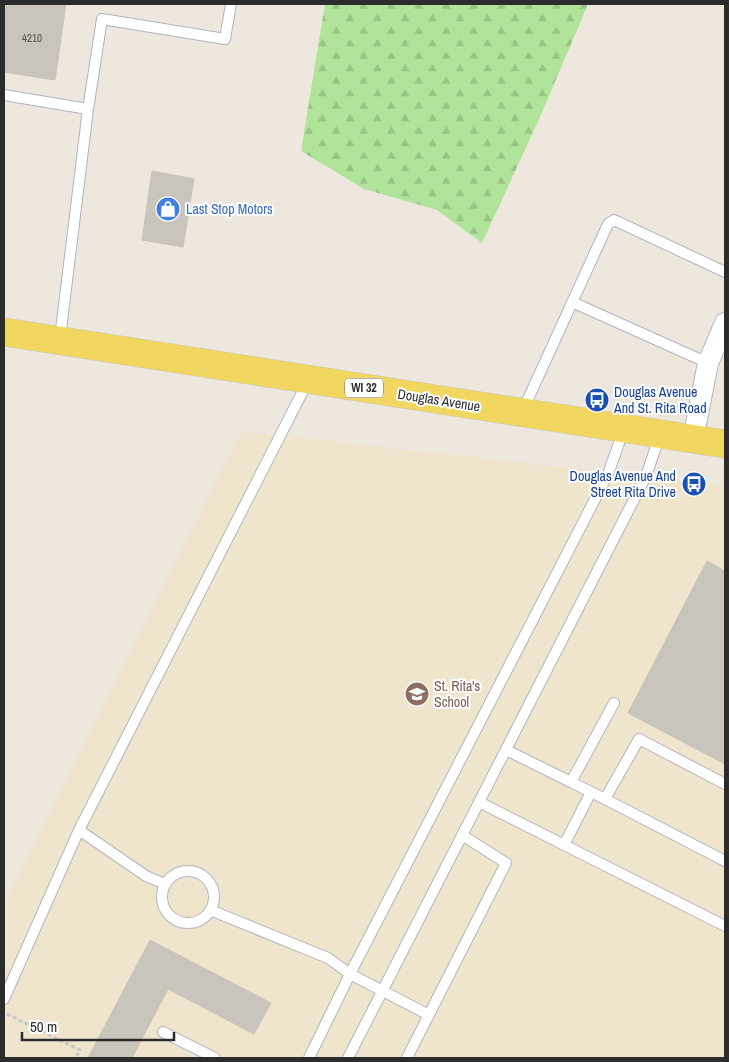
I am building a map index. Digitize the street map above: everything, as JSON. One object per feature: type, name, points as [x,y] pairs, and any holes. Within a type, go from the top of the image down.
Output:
[{"type":"main road","name":"Douglas Avenue","points":[[4,332],[725,444]]},
{"type":"street","points":[[693,439],[708,363],[725,323]]},
{"type":"lane","points":[[59,340],[88,108],[102,19],[225,39],[231,4]]},
{"type":"lane","points":[[4,96],[88,108]]},
{"type":"lane","points":[[522,412],[608,224],[614,220],[725,272]]},
{"type":"lane","points":[[572,302],[708,363]]},
{"type":"lane","points":[[4,999],[79,830],[308,379]]},
{"type":"lane","points":[[309,1058],[350,974],[608,474],[625,429]]},
{"type":"lane","points":[[348,1058],[646,476],[660,434]]},
{"type":"lane","points":[[571,782],[614,703]]},
{"type":"lane","points":[[605,799],[639,738],[725,784]]},
{"type":"lane","points":[[506,750],[725,861]]},
{"type":"lane","points":[[564,845],[591,792]]},
{"type":"lane","points":[[479,802],[725,926]]},
{"type":"lane","points":[[79,830],[146,876],[165,884]]},
{"type":"lane","points":[[407,1058],[506,863],[462,835]]},
{"type":"lane","points":[[193,871],[201,874],[212,886],[214,894],[210,910],[205,917],[197,922],[179,922],[165,910],[162,902],[162,892],[165,884],[170,877],[177,873],[193,871]]},
{"type":"lane","points":[[210,910],[328,958],[350,974],[429,1015]]},
{"type":"lane","points":[[163,1032],[215,1058]]},
{"type":"path","points":[[4,1012],[80,1050],[76,1058]]},
{"type":"shaded area","name":"St. Rita's School","points":[[241,431],[725,485],[725,1058],[4,1058],[4,904]]},
{"type":"green space","points":[[325,4],[588,4],[540,117],[482,243],[437,210],[364,189],[301,151]]},
{"type":"building","points":[[4,4],[66,4],[55,80],[4,72]]},
{"type":"building","name":"Last Stop Motors","points":[[152,171],[194,179],[183,247],[142,240]]},
{"type":"building","points":[[707,561],[725,571],[725,764],[628,713]]},
{"type":"building","points":[[150,940],[271,1003],[254,1034],[168,989],[132,1058],[88,1058]]},
{"type":"place","name":"Last Stop Motors","points":[[168,209]]},
{"type":"place","name":"Douglas Avenue And St. Rita Road","points":[[597,400]]},
{"type":"place","name":"Douglas Avenue And Street Rita Drive","points":[[694,484]]},
{"type":"place","name":"St. Rita's School","points":[[417,694]]}]
